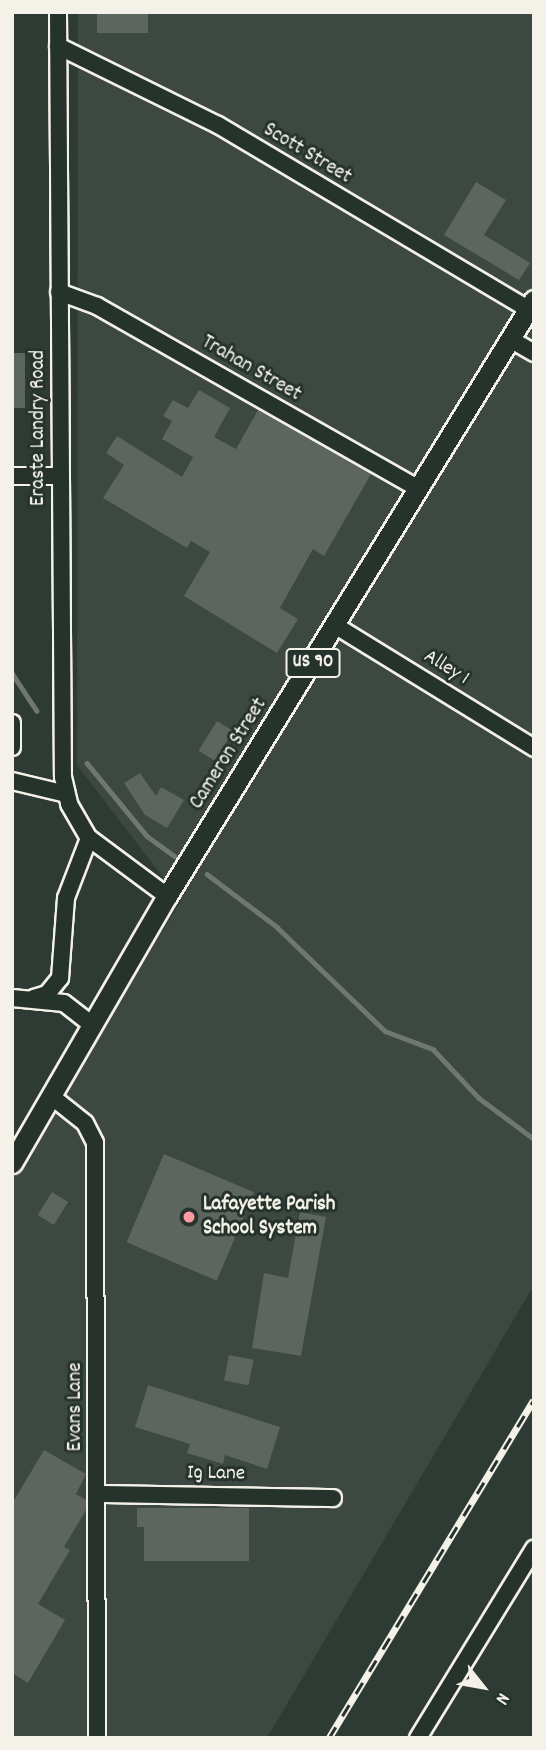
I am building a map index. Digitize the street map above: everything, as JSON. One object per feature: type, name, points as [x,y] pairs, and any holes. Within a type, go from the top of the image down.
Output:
[{"type":"main road","name":"Cameron Street","points":[[12,1163],[167,896],[336,626],[531,304]]},
{"type":"street","name":"Eraste Landry Road","points":[[58,12],[61,748],[66,794],[89,838],[167,896]]},
{"type":"street","name":"Scott Street","points":[[58,46],[218,125],[531,304]]},
{"type":"street","name":"Trahan Street","points":[[59,292],[97,306],[419,489]]},
{"type":"street","points":[[510,339],[534,353]]},
{"type":"street","points":[[12,476],[60,476]]},
{"type":"street","name":"Alley 1","points":[[336,626],[534,748]]},
{"type":"street","points":[[12,723],[12,747]]},
{"type":"street","points":[[12,780],[66,794]]},
{"type":"street","points":[[34,998],[47,994],[60,978],[66,898],[89,838]]},
{"type":"street","points":[[12,998],[34,998],[71,1005],[92,1025]]},
{"type":"street","name":"Evans Lane","points":[[51,1096],[85,1123],[95,1143],[97,1738]]},
{"type":"street","name":"Ig Lane","points":[[98,1494],[333,1499]]},
{"type":"street","points":[[418,1738],[534,1549]]},
{"type":"shaded area","points":[[78,12],[534,12],[534,1285],[267,1738],[12,1738],[12,1174],[181,901],[77,765]]},
{"type":"building","points":[[97,12],[148,12],[148,33],[97,33]]},
{"type":"building","points":[[476,182],[506,200],[484,235],[530,263],[519,280],[444,235]]},
{"type":"building","points":[[12,353],[25,353],[25,408],[12,408]]},
{"type":"building","points":[[199,390],[230,408],[214,437],[236,449],[258,410],[371,474],[324,556],[313,549],[280,608],[298,619],[277,653],[184,596],[210,552],[191,541],[187,548],[103,498],[124,465],[106,453],[117,436],[182,477],[193,457],[162,439],[172,421],[163,416],[173,400],[188,408]]},
{"type":"building","points":[[217,721],[233,731],[215,761],[198,751]]},
{"type":"building","points":[[140,773],[156,796],[161,787],[184,800],[167,828],[145,815],[124,783]]},
{"type":"building","name":"Lafayette Parish School System","points":[[164,1154],[254,1192],[217,1281],[126,1242]]},
{"type":"building","points":[[52,1192],[68,1202],[54,1225],[38,1215]]},
{"type":"building","points":[[300,1212],[326,1217],[301,1356],[252,1348],[264,1273],[288,1278]]},
{"type":"building","points":[[229,1355],[254,1360],[249,1385],[224,1381]]},
{"type":"building","points":[[148,1385],[280,1427],[267,1469],[225,1455],[223,1464],[187,1453],[190,1444],[135,1427]]},
{"type":"building","points":[[44,1450],[86,1474],[76,1494],[86,1500],[86,1510],[64,1547],[70,1550],[38,1604],[65,1620],[28,1683],[12,1673],[12,1504]]},
{"type":"building","points":[[137,1508],[249,1508],[249,1561],[144,1561],[144,1527],[137,1527]]},
{"type":"waterway","points":[[12,673],[37,711]]},
{"type":"waterway","points":[[87,763],[147,836],[175,856]]},
{"type":"waterway","points":[[207,874],[277,927],[385,1031],[433,1049],[479,1098],[534,1139]]},
{"type":"railway","points":[[329,1738],[534,1400]]},
{"type":"place","name":"Lafayette Parish School System","points":[[189,1217]]}]
